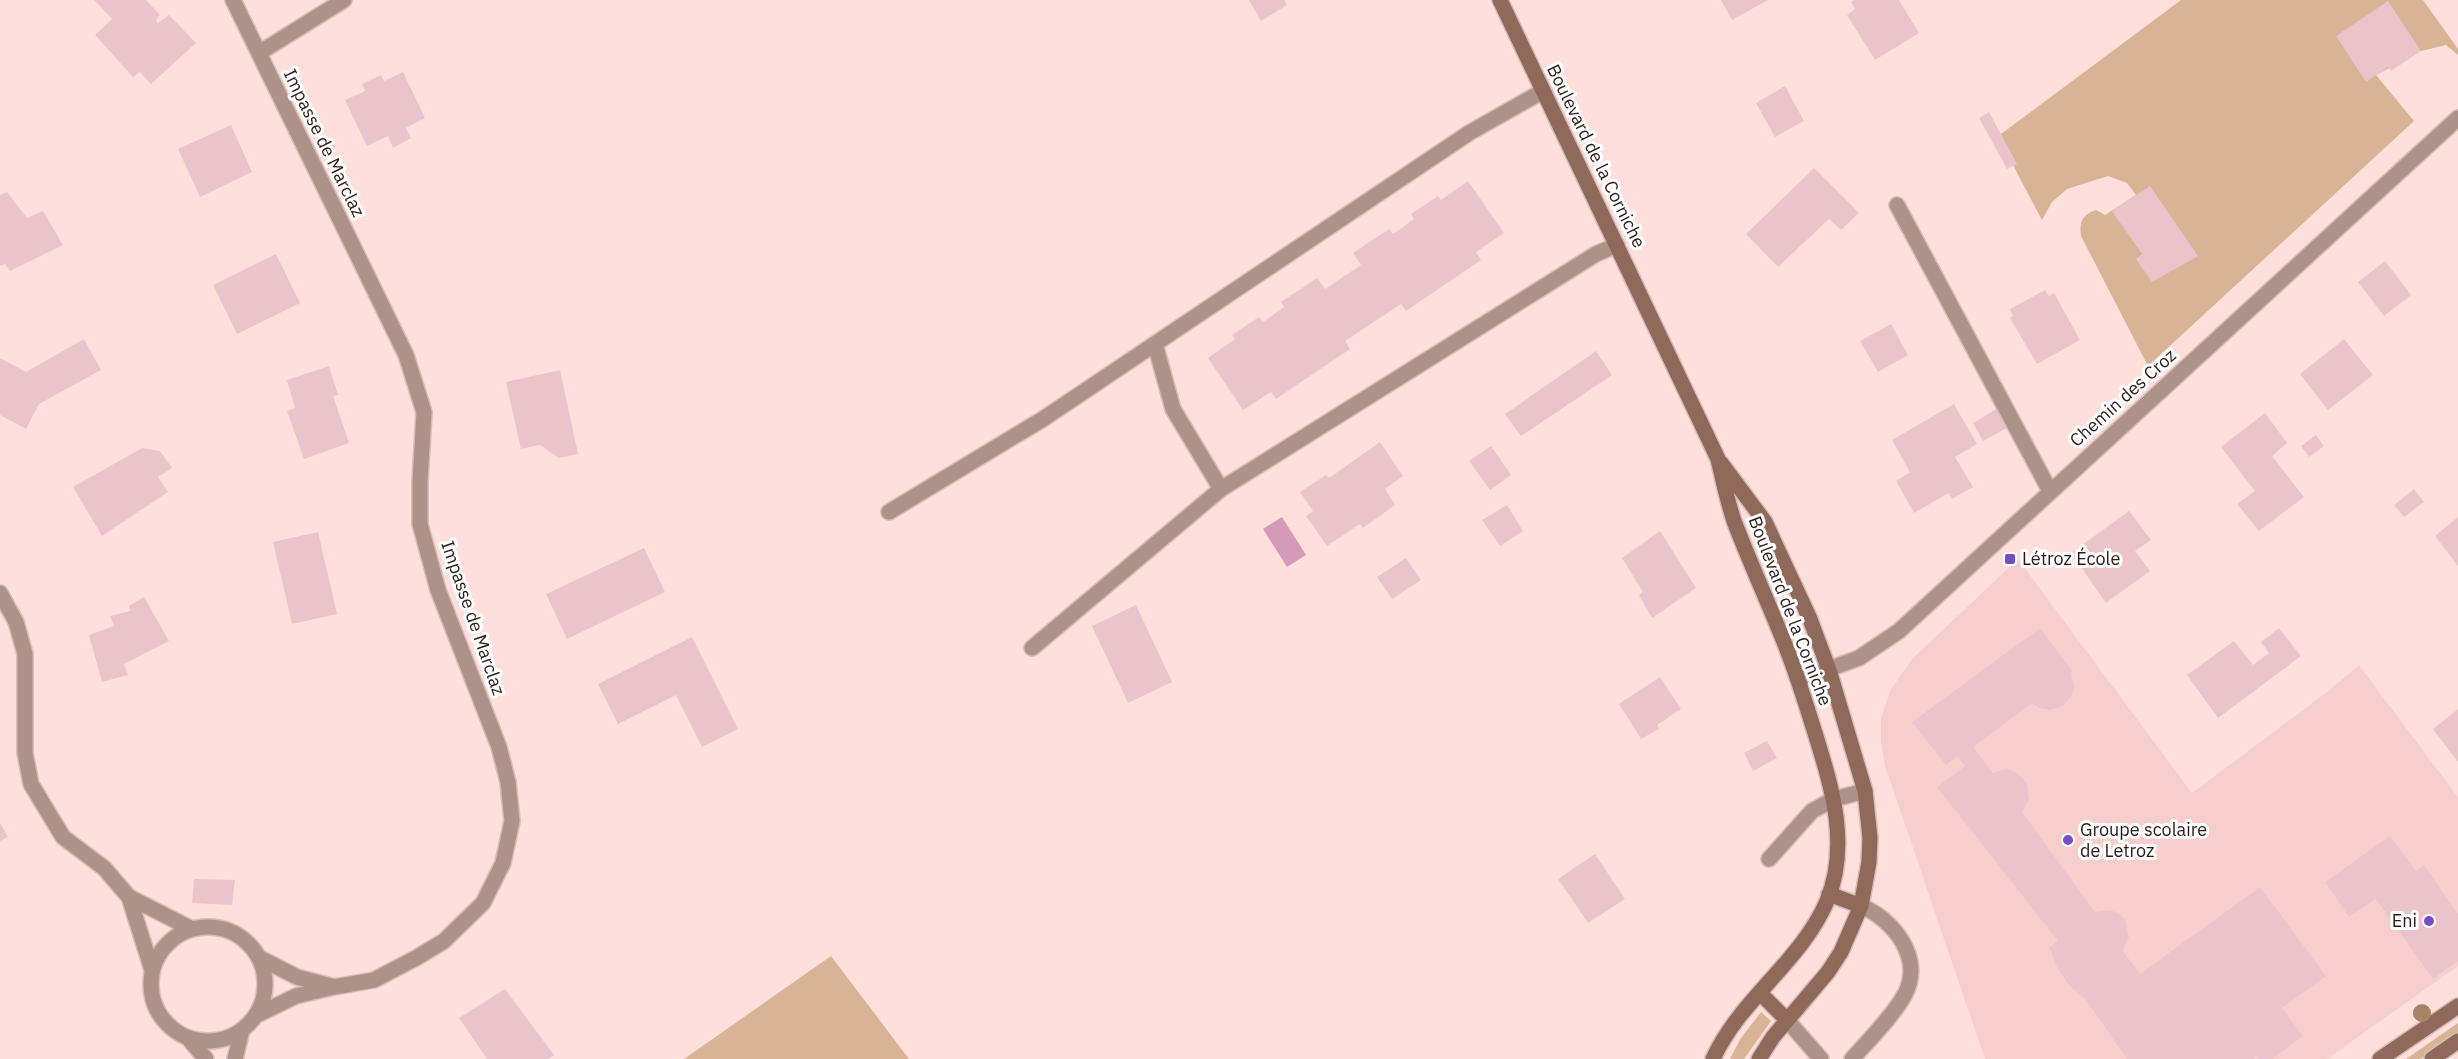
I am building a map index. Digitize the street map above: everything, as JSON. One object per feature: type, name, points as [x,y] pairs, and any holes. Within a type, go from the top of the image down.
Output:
[{"type":"street","name":"Impasse de Marclaz","points":[[233,0],[406,355],[424,412],[420,524],[438,590],[499,747],[508,782],[512,821],[503,863],[483,903],[444,940],[374,980],[296,996],[255,1016]]},
{"type":"street","points":[[259,53],[344,0]]},
{"type":"street","name":"Boulevard de la Corniche","points":[[1500,0],[1718,459],[1733,519],[1799,680],[1834,799],[1838,823],[1838,849],[1835,875],[1829,894],[1809,934],[1729,1031],[1713,1059]]},
{"type":"street","points":[[888,513],[1043,419],[1469,133],[1544,90]]},
{"type":"street","name":"Chemin des Croz","points":[[1799,680],[1829,670],[1875,649],[1899,631],[2458,118]]},
{"type":"street","points":[[1897,205],[2050,491]]},
{"type":"street","points":[[1032,648],[1221,489],[1596,254],[1617,245]]},
{"type":"street","points":[[1155,344],[1173,409],[1221,489]]},
{"type":"street","name":"Boulevard de la Corniche","points":[[1718,459],[1765,522],[1803,603],[1829,670],[1865,790],[1870,838],[1866,885],[1852,931],[1828,972],[1787,1020],[1759,1059]]},
{"type":"street","name":"Impasse de Marclaz","points":[[0,593],[16,622],[25,654],[25,753],[31,784],[63,837],[104,868],[129,897],[192,929],[212,927],[231,931],[246,941],[258,957],[264,973],[265,993],[255,1016],[242,1030],[227,1038],[208,1041],[188,1038]]},
{"type":"street","points":[[1769,859],[1812,811],[1834,799],[1865,790]]},
{"type":"street","points":[[1829,894],[1861,906],[1886,921],[1898,933],[1905,947],[1910,974],[1905,994],[1852,1059]]},
{"type":"street","name":"Impasse de Marclaz","points":[[129,897],[152,970],[150,990],[157,1010],[169,1026],[188,1038],[206,1059]]},
{"type":"street","points":[[152,970],[159,953],[173,938],[192,929]]},
{"type":"street","name":"Impasse de Marclaz","points":[[258,957],[297,977],[334,987]]},
{"type":"street","points":[[1760,993],[1821,1059]]},
{"type":"street","points":[[2380,1059],[2458,1006]]},
{"type":"street","name":"Impasse de Marclaz","points":[[235,1059],[242,1030]]},
{"type":"street","points":[[2432,1059],[2458,1041]]},
{"type":"shaded area","points":[[2181,0],[2423,0],[2458,49],[2458,55],[2446,45],[2421,51],[2376,75],[2414,121],[2148,366],[2080,231],[2082,220],[2087,214],[2096,210],[2105,215],[2136,195],[2127,183],[2108,176],[2067,189],[2052,202],[2042,220],[2016,171],[2001,134]]},
{"type":"shaded area","points":[[1282,517],[1306,555],[1287,567],[1263,529]]},
{"type":"shaded area","name":"Groupe scolaire de Letroz","points":[[2018,559],[2192,793],[2327,692],[2359,665],[2458,797],[2458,966],[2327,1059],[1985,1059],[1885,766],[1881,742],[1881,718],[1891,689],[1913,658]]},
{"type":"shaded area","points":[[831,956],[909,1059],[684,1059]]},
{"type":"shaded area","points":[[1761,1012],[1771,1021],[1744,1059],[1730,1059],[1741,1038]]},
{"type":"shaded area","points":[[2458,1023],[2458,1033],[2421,1059],[2406,1059]]},
{"type":"building","points":[[94,0],[146,0],[160,15],[156,20],[158,23],[169,15],[196,43],[151,84],[140,72],[133,77],[95,35],[112,19]]},
{"type":"building","points":[[1249,0],[1284,0],[1287,5],[1261,21]]},
{"type":"building","points":[[1721,0],[1768,0],[1732,20]]},
{"type":"building","points":[[1854,0],[1899,0],[1919,33],[1875,60],[1847,15],[1855,9],[1851,2]]},
{"type":"building","points":[[2388,1],[2421,51],[2391,71],[2388,67],[2366,82],[2336,36]]},
{"type":"building","points":[[403,72],[425,118],[406,128],[411,138],[393,148],[388,136],[367,146],[345,100],[365,91],[362,84],[381,75],[384,81]]},
{"type":"building","points":[[1785,86],[1804,121],[1775,137],[1756,103]]},
{"type":"building","points":[[1989,112],[2017,164],[2007,169],[1979,118]]},
{"type":"building","points":[[231,125],[252,172],[200,197],[178,149]]},
{"type":"building","points":[[1814,168],[1859,213],[1841,230],[1829,219],[1778,267],[1746,234]]},
{"type":"building","points":[[1468,181],[1504,233],[1476,252],[1481,260],[1406,311],[1401,304],[1345,341],[1350,349],[1276,399],[1271,392],[1243,410],[1208,358],[1235,339],[1232,335],[1259,317],[1263,322],[1284,307],[1281,302],[1317,278],[1325,289],[1361,265],[1353,253],[1389,229],[1393,234],[1414,219],[1411,214],[1438,196],[1441,200]]},
{"type":"building","points":[[2150,186],[2198,256],[2152,282],[2136,259],[2142,254],[2112,211]]},
{"type":"building","points":[[7,192],[27,218],[43,211],[63,245],[10,271],[5,264],[0,266],[0,195]]},
{"type":"building","points":[[276,254],[300,303],[237,334],[213,285]]},
{"type":"building","points":[[2385,261],[2411,295],[2384,316],[2358,282]]},
{"type":"building","points":[[2045,290],[2049,296],[2054,293],[2080,340],[2037,364],[2010,318],[2013,316],[2010,309]]},
{"type":"building","points":[[1891,324],[1908,355],[1878,372],[1860,341]]},
{"type":"building","points":[[84,339],[101,370],[39,404],[26,429],[0,415],[0,358],[26,372]]},
{"type":"building","points":[[2344,339],[2373,375],[2328,410],[2300,374]]},
{"type":"building","points":[[1596,351],[1612,375],[1521,436],[1505,414]]},
{"type":"building","points":[[329,366],[338,395],[333,396],[349,443],[304,459],[287,411],[295,408],[287,380]]},
{"type":"building","points":[[560,370],[578,454],[559,458],[540,445],[521,449],[506,382]]},
{"type":"building","points":[[1954,404],[1977,444],[1955,457],[1973,487],[1952,499],[1949,493],[1914,513],[1896,481],[1910,472],[1892,440]]},
{"type":"building","points":[[1998,408],[2009,427],[1983,441],[1973,423]]},
{"type":"building","points":[[2265,413],[2287,443],[2272,456],[2304,497],[2259,531],[2237,504],[2255,491],[2221,447]]},
{"type":"building","points":[[2316,435],[2324,446],[2309,457],[2301,446]]},
{"type":"building","points":[[1380,442],[1403,476],[1385,489],[1395,505],[1363,528],[1360,524],[1327,546],[1306,516],[1313,511],[1300,492],[1326,475],[1329,478]]},
{"type":"building","points":[[1491,446],[1511,475],[1490,490],[1469,461]]},
{"type":"building","points":[[142,448],[160,451],[172,468],[158,477],[168,492],[102,536],[73,487]]},
{"type":"building","points":[[2414,489],[2424,502],[2404,517],[2394,505]]},
{"type":"building","points":[[1507,505],[1523,531],[1500,546],[1482,520]]},
{"type":"building","points":[[2129,511],[2151,540],[2135,551],[2150,571],[2106,603],[2071,553]]},
{"type":"building","points":[[2458,517],[2458,566],[2435,536]]},
{"type":"building","points":[[1660,531],[1696,588],[1652,618],[1639,595],[1643,592],[1622,558]]},
{"type":"building","points":[[318,532],[337,614],[292,624],[273,542]]},
{"type":"building","points":[[644,548],[665,592],[567,639],[546,594]]},
{"type":"building","points":[[1406,558],[1421,580],[1392,599],[1377,577]]},
{"type":"building","points":[[144,597],[169,641],[124,664],[128,675],[102,682],[89,635],[114,626],[110,616],[130,611],[129,606]]},
{"type":"building","points":[[1136,605],[1172,682],[1128,703],[1092,626]]},
{"type":"building","points":[[2040,628],[2073,672],[2071,673],[2074,686],[2071,697],[2063,706],[2050,710],[2039,708],[2032,703],[1973,747],[1993,773],[2006,769],[2016,772],[2027,783],[2029,800],[2022,812],[2095,912],[2111,910],[2125,920],[2129,937],[2123,951],[2140,974],[2260,887],[2326,976],[2282,1008],[2303,1036],[2272,1059],[2259,1059],[2257,1056],[2253,1059],[2127,1059],[2086,1000],[2068,984],[2057,967],[2049,947],[2058,941],[1937,787],[1965,766],[1957,756],[1946,765],[1912,722]]},
{"type":"building","points":[[2279,628],[2301,656],[2218,718],[2187,675],[2234,641],[2253,665],[2269,653],[2261,642]]},
{"type":"building","points":[[692,637],[738,729],[702,747],[676,695],[618,724],[598,684]]},
{"type":"building","points":[[1660,677],[1681,709],[1657,725],[1659,729],[1641,739],[1619,704]]},
{"type":"building","points":[[2458,709],[2458,762],[2433,729]]},
{"type":"building","points":[[1767,741],[1777,758],[1753,771],[1744,753]]},
{"type":"building","points":[[0,823],[8,837],[0,841]]},
{"type":"building","points":[[2390,836],[2416,871],[2424,865],[2458,914],[2458,961],[2433,979],[2376,899],[2349,917],[2325,882]]},
{"type":"building","points":[[1595,854],[1625,899],[1588,923],[1558,879]]},
{"type":"building","points":[[194,879],[235,880],[232,905],[192,903]]},
{"type":"building","points":[[505,989],[554,1055],[549,1059],[487,1059],[459,1018]]},
{"type":"place","name":"Létroz École","points":[[2010,559]]},
{"type":"place","name":"Groupe scolaire de Letroz","points":[[2068,840]]},
{"type":"place","name":"Eni","points":[[2429,921]]}]
